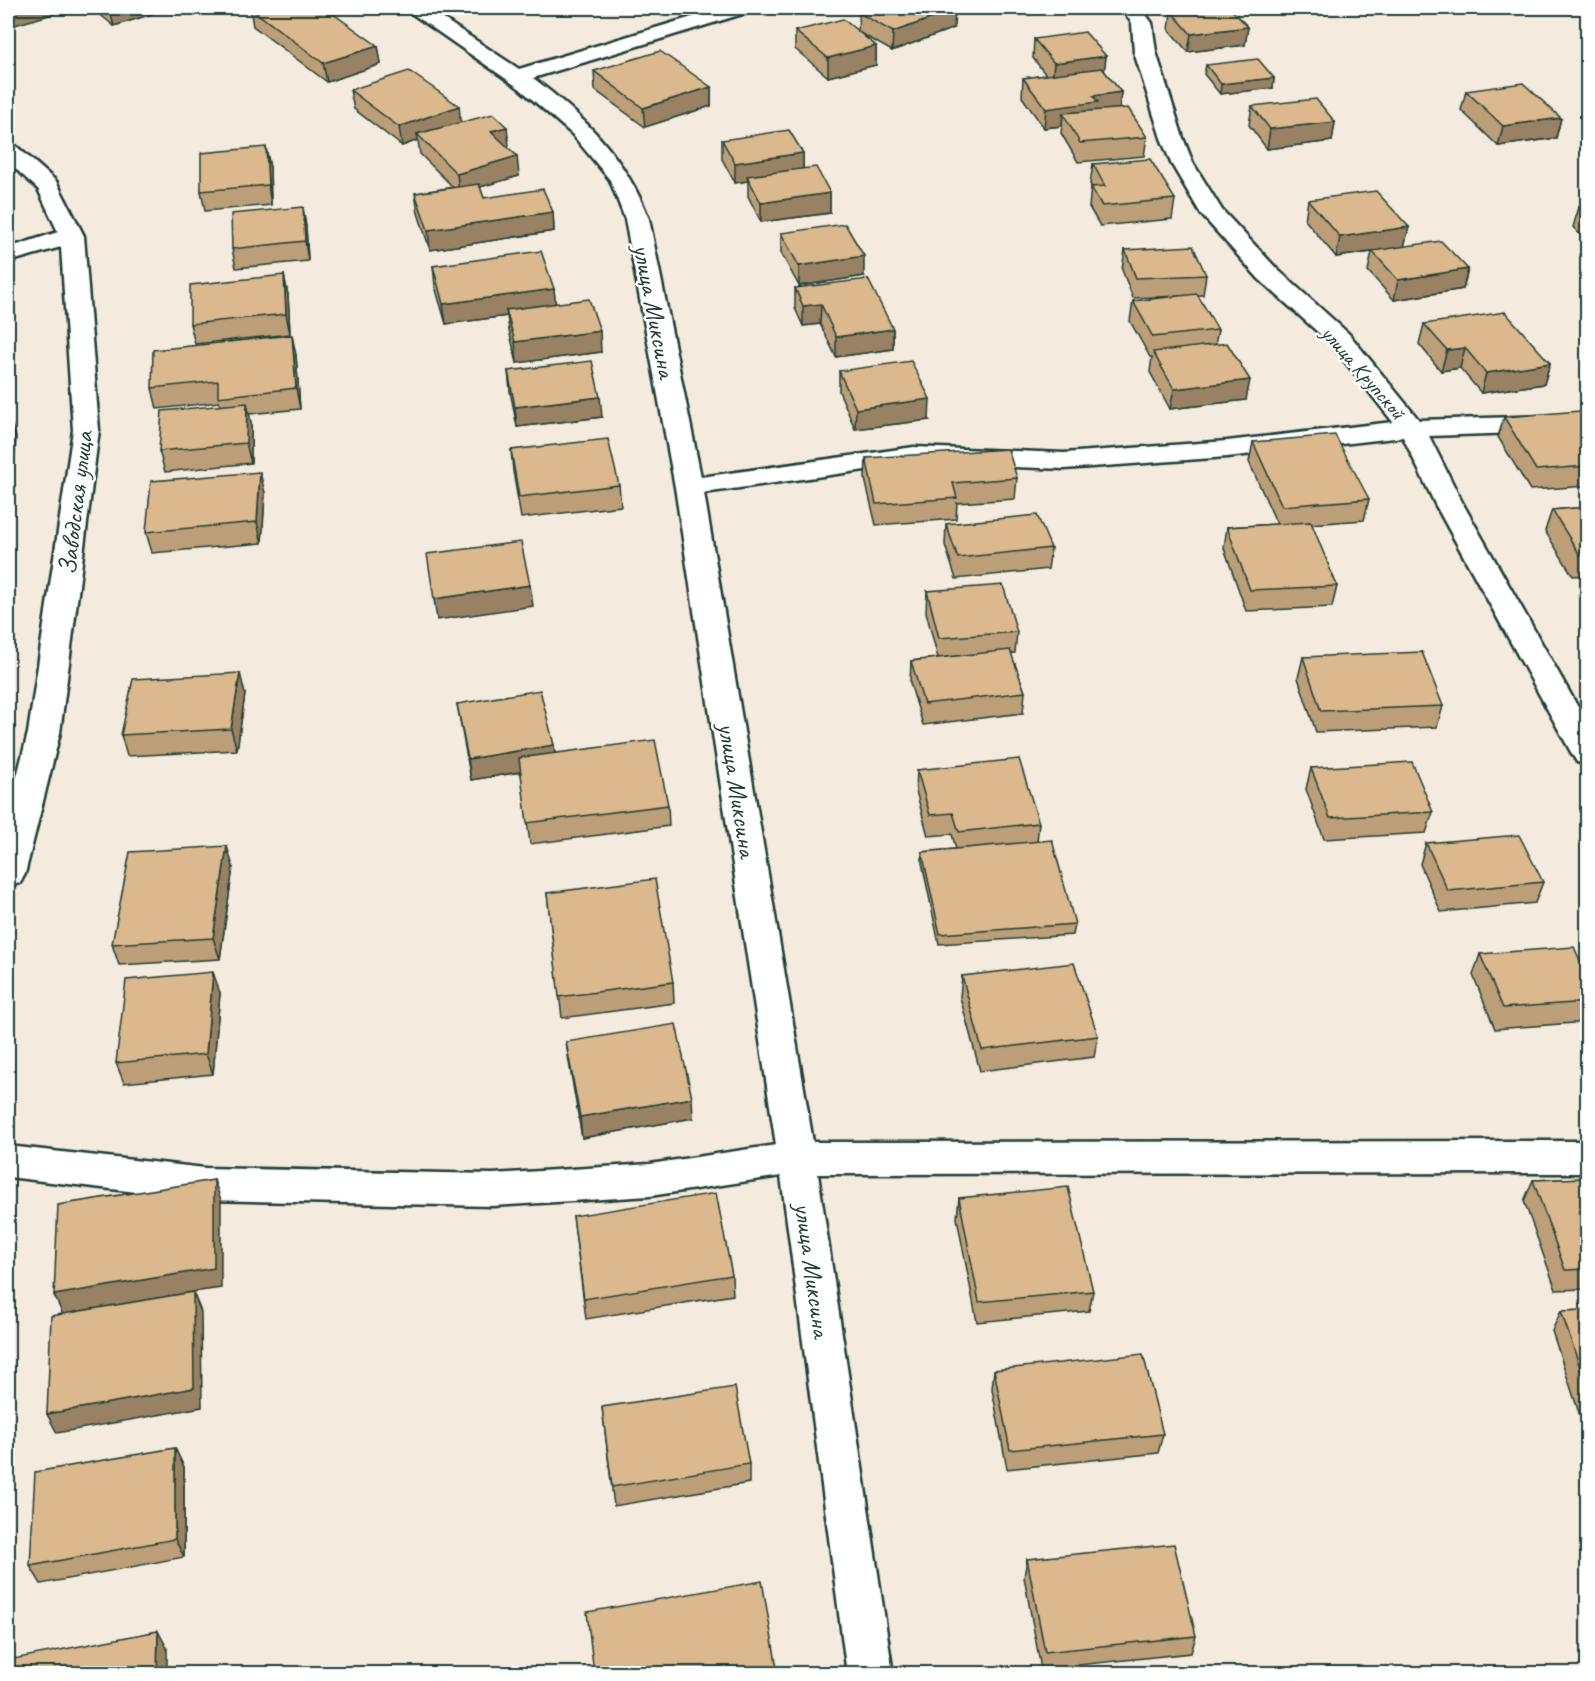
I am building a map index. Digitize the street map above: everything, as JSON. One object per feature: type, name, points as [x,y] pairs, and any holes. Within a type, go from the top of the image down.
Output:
[{"type":"street","name":"улица Миксина","points":[[414,8],[517,76],[596,147],[621,181],[637,219],[689,487],[797,1158],[870,1674]]},
{"type":"street","points":[[517,76],[742,8]]},
{"type":"street","name":"улица Крупской","points":[[1131,8],[1142,23],[1145,52],[1172,138],[1182,163],[1213,214],[1268,274],[1340,339],[1412,428],[1449,504],[1587,754]]},
{"type":"street","name":"Заводская улица","points":[[8,151],[48,186],[72,236],[86,430],[44,733],[8,874]]},
{"type":"street","points":[[8,255],[72,236]]},
{"type":"street","points":[[689,487],[914,455],[1064,461],[1227,448],[1412,428],[1548,424],[1587,428]]},
{"type":"street","points":[[8,1162],[205,1184],[493,1190],[650,1180],[797,1158],[1587,1156]]},
{"type":"building","points":[[250,8],[325,8],[378,46],[323,63]]},
{"type":"building","points":[[875,8],[951,8],[955,10],[893,32],[859,13]]},
{"type":"building","points":[[1230,8],[1248,27],[1191,34],[1171,11]]},
{"type":"building","points":[[843,19],[876,46],[828,58],[795,31]]},
{"type":"building","points":[[1085,32],[1106,56],[1054,63],[1034,39]]},
{"type":"building","points":[[660,51],[711,87],[643,108],[594,71]]},
{"type":"building","points":[[1258,59],[1274,78],[1221,84],[1206,65]]},
{"type":"building","points":[[1102,68],[1121,92],[1093,96],[1098,102],[1046,109],[1023,78]]},
{"type":"building","points":[[409,71],[459,106],[399,127],[350,90]]},
{"type":"building","points":[[1523,83],[1561,118],[1503,126],[1466,91]]},
{"type":"building","points":[[1316,99],[1335,122],[1270,129],[1252,106]]},
{"type":"building","points":[[1128,108],[1147,137],[1080,143],[1063,113]]},
{"type":"building","points":[[493,114],[507,127],[491,131],[517,156],[457,174],[417,134]]},
{"type":"building","points":[[789,130],[803,153],[735,163],[722,140]]},
{"type":"building","points":[[266,147],[268,185],[201,191],[201,153]]},
{"type":"building","points":[[1150,159],[1175,199],[1102,206],[1091,187],[1105,186],[1093,164]]},
{"type":"building","points":[[816,167],[830,193],[761,203],[747,176]]},
{"type":"building","points":[[479,184],[484,198],[543,189],[553,212],[428,230],[415,193]]},
{"type":"building","points":[[1376,191],[1409,227],[1340,237],[1308,200]]},
{"type":"building","points":[[1587,206],[1587,216],[1579,207]]},
{"type":"building","points":[[303,207],[305,241],[232,249],[231,214]]},
{"type":"building","points":[[845,224],[864,256],[799,266],[781,233]]},
{"type":"building","points":[[1441,241],[1468,269],[1398,280],[1372,251]]},
{"type":"building","points":[[1193,246],[1206,275],[1136,278],[1125,250]]},
{"type":"building","points":[[541,251],[554,289],[443,304],[433,266]]},
{"type":"building","points":[[284,275],[286,314],[190,324],[190,285]]},
{"type":"building","points":[[868,279],[893,329],[836,337],[821,304],[803,306],[795,288]]},
{"type":"building","points":[[1197,294],[1218,330],[1153,337],[1133,301]]},
{"type":"building","points":[[589,299],[600,331],[515,342],[506,310]]},
{"type":"building","points":[[1505,312],[1550,363],[1486,373],[1465,348],[1447,350],[1424,324]]},
{"type":"building","points":[[292,335],[296,388],[218,397],[218,381],[152,388],[153,350]]},
{"type":"building","points":[[1227,343],[1250,380],[1174,389],[1153,352]]},
{"type":"building","points":[[592,361],[600,397],[515,407],[508,371]]},
{"type":"building","points":[[911,361],[930,399],[856,409],[839,371]]},
{"type":"building","points":[[247,403],[246,443],[159,451],[162,411]]},
{"type":"building","points":[[1580,411],[1587,423],[1587,466],[1536,470],[1504,417]]},
{"type":"building","points":[[1335,435],[1369,499],[1282,506],[1253,442]]},
{"type":"building","points":[[608,439],[619,485],[519,497],[511,450]]},
{"type":"building","points":[[1008,449],[1017,478],[953,483],[957,498],[876,504],[866,458]]},
{"type":"building","points":[[260,472],[257,522],[146,532],[151,481]]},
{"type":"building","points":[[1587,507],[1587,555],[1580,555],[1552,510]]},
{"type":"building","points":[[1037,515],[1051,548],[958,558],[946,524]]},
{"type":"building","points":[[1311,522],[1337,586],[1250,590],[1227,527]]},
{"type":"building","points":[[521,542],[530,585],[434,599],[427,554]]},
{"type":"building","points":[[1003,585],[1017,632],[939,638],[927,591]]},
{"type":"building","points":[[1010,650],[1025,692],[924,704],[911,661]]},
{"type":"building","points":[[1422,652],[1443,706],[1321,711],[1303,657]]},
{"type":"building","points":[[240,673],[231,729],[121,735],[133,679]]},
{"type":"building","points":[[540,690],[554,745],[468,759],[457,704]]},
{"type":"building","points":[[655,740],[668,805],[527,823],[519,758]]},
{"type":"building","points":[[1019,759],[1039,823],[959,832],[953,813],[930,815],[917,770]]},
{"type":"building","points":[[1412,762],[1433,812],[1330,818],[1311,768]]},
{"type":"building","points":[[1519,835],[1543,882],[1448,891],[1426,843]]},
{"type":"building","points":[[1052,840],[1075,924],[940,934],[922,852]]},
{"type":"building","points":[[227,846],[213,938],[112,944],[130,852]]},
{"type":"building","points":[[655,879],[673,982],[559,997],[547,893]]},
{"type":"building","points":[[1574,947],[1587,976],[1587,1002],[1503,1008],[1480,954]]},
{"type":"building","points":[[1074,963],[1098,1036],[982,1050],[962,976]]},
{"type":"building","points":[[213,972],[206,1054],[116,1063],[126,980]]},
{"type":"building","points":[[676,1024],[692,1098],[580,1117],[566,1042]]},
{"type":"building","points":[[1587,1178],[1587,1269],[1565,1270],[1533,1180]]},
{"type":"building","points":[[214,1180],[214,1268],[54,1295],[58,1205]]},
{"type":"building","points":[[1068,1187],[1093,1291],[979,1302],[959,1198]]},
{"type":"building","points":[[716,1193],[732,1275],[584,1299],[573,1216]]},
{"type":"building","points":[[193,1292],[194,1388],[47,1414],[51,1316]]},
{"type":"building","points":[[1587,1310],[1587,1388],[1561,1311]]},
{"type":"building","points":[[1143,1354],[1163,1434],[1010,1450],[994,1370]]},
{"type":"building","points":[[735,1387],[749,1464],[612,1487],[602,1407]]},
{"type":"building","points":[[175,1448],[175,1539],[30,1566],[35,1472]]},
{"type":"building","points":[[1174,1544],[1196,1636],[1045,1652],[1027,1559]]},
{"type":"building","points":[[762,1581],[778,1674],[594,1674],[587,1612]]},
{"type":"building","points":[[158,1631],[157,1674],[8,1674],[8,1660]]}]
